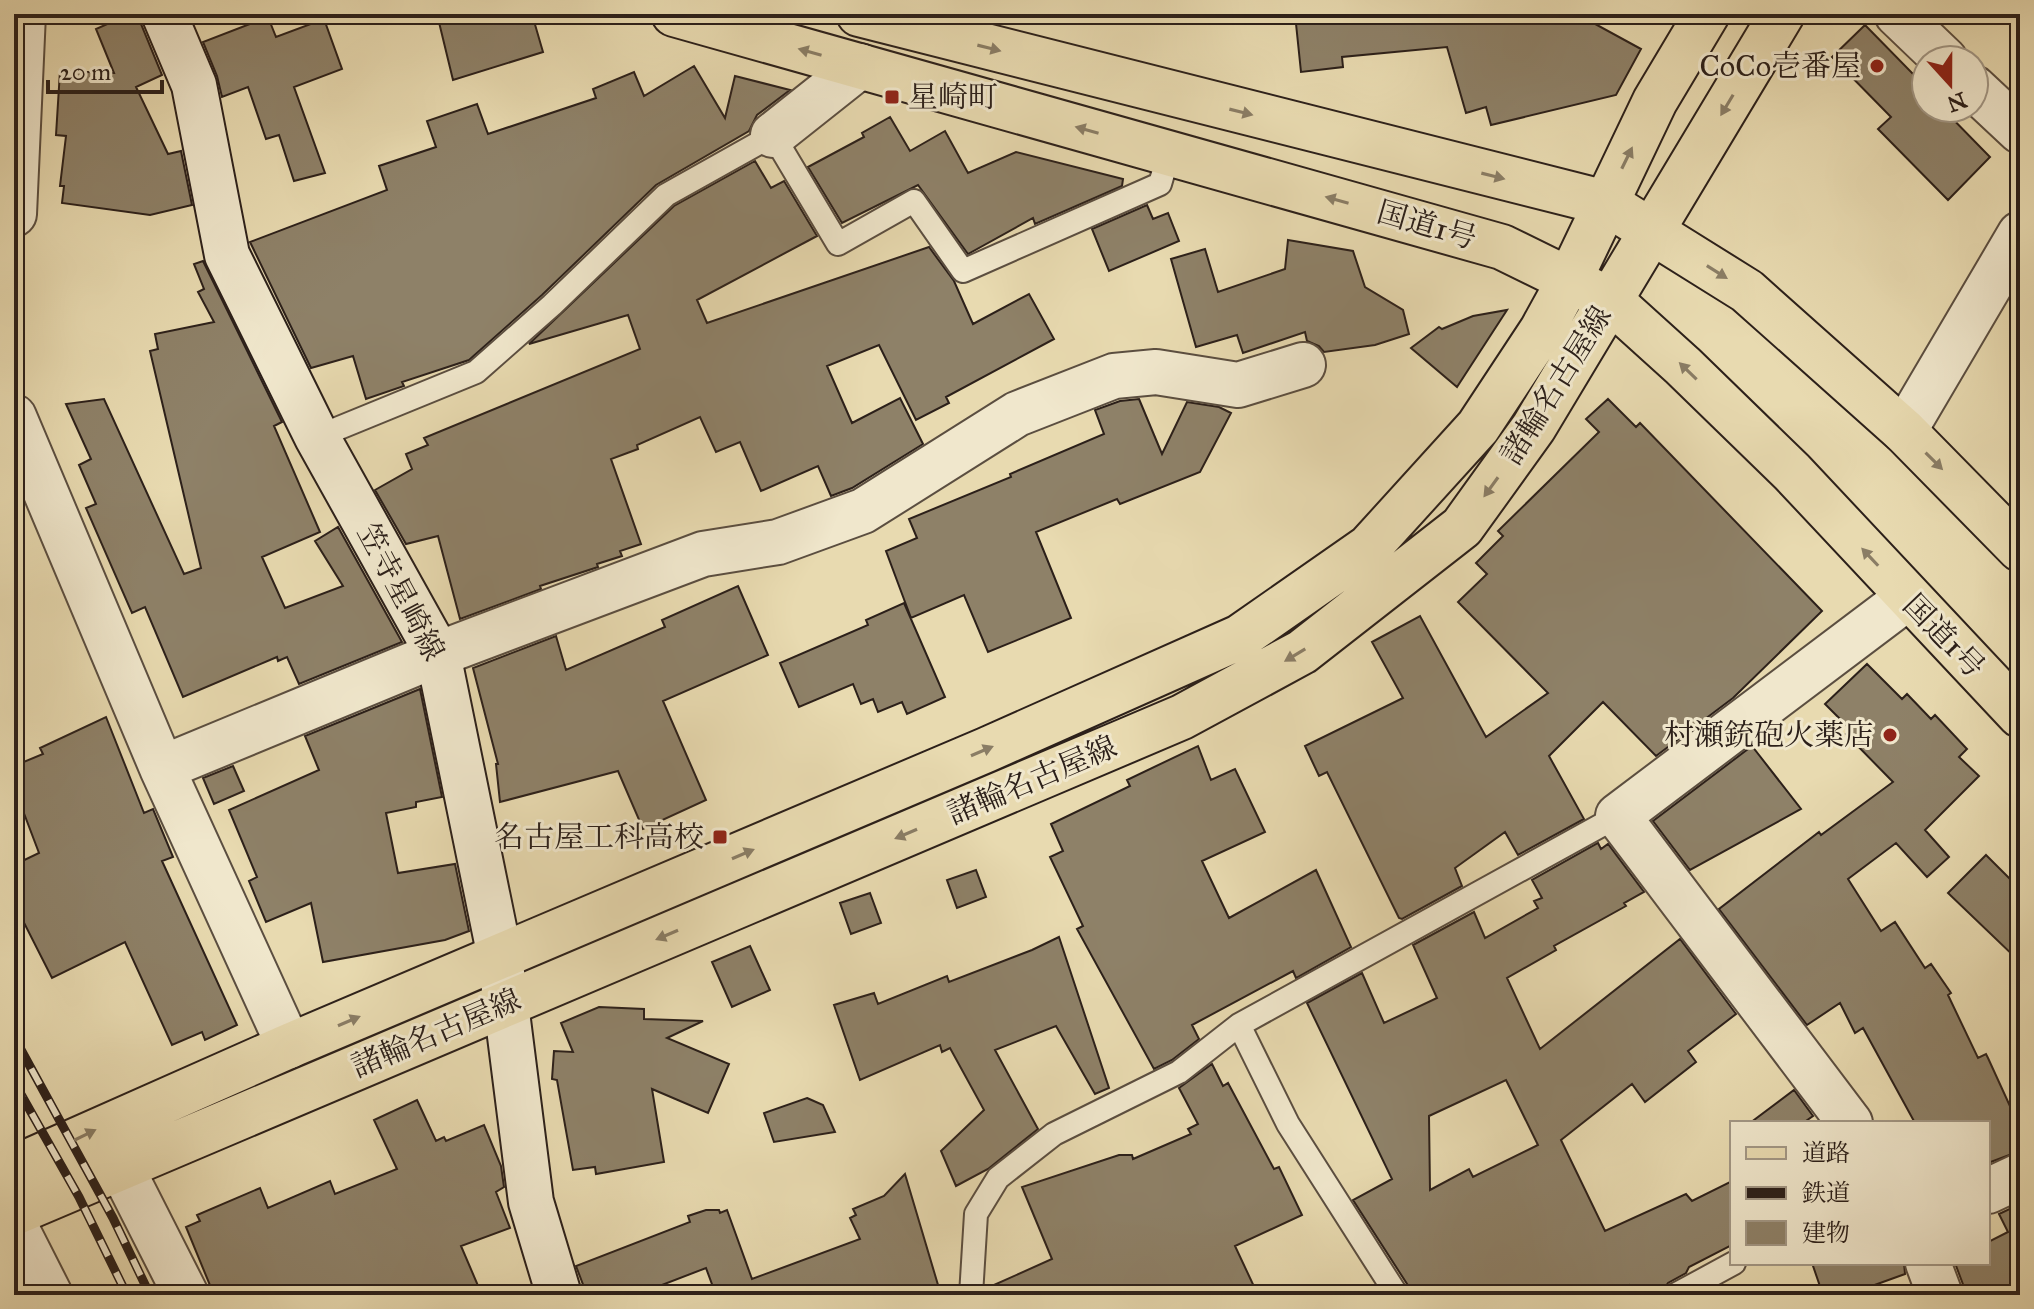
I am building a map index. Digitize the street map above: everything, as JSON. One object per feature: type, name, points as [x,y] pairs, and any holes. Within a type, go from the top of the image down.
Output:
[{"type":"main road","name":"国道1号","points":[[674,14],[1502,247],[1570,279],[1610,300],[1683,366],[1792,472],[2020,715]]},
{"type":"main road","name":"国道1号","points":[[859,14],[919,21],[1606,203],[1747,291],[1904,431],[2020,549]]},
{"type":"main road","name":"諸輪名古屋線","points":[[14,1168],[289,1046],[986,750],[1240,637],[1369,547],[1478,427],[1542,330],[1570,279],[1655,101],[1707,14]]},
{"type":"main road","name":"諸輪名古屋線","points":[[14,1213],[1182,717],[1302,652],[1462,527],[1534,427],[1782,14]]},
{"type":"street","points":[[14,214],[23,14]]},
{"type":"street","name":"笠寺星崎線","points":[[164,14],[194,85],[227,255],[317,437],[438,654],[500,957],[531,1202],[559,1295]]},
{"type":"street","points":[[1897,14],[1928,44]]},
{"type":"street","points":[[773,135],[860,66]]},
{"type":"street","points":[[1990,103],[2020,131]]},
{"type":"street","points":[[1904,431],[2020,234]]},
{"type":"street","points":[[162,768],[438,654],[703,554],[778,542],[863,511],[1017,414],[1114,376],[1156,372],[1238,385],[1303,365]]},
{"type":"street","points":[[14,417],[162,768],[289,1046]]},
{"type":"street","points":[[1848,1121],[1618,816],[1907,598]]},
{"type":"street","points":[[121,1167],[186,1295]]},
{"type":"street","points":[[1990,1190],[2020,1176]]},
{"type":"street","points":[[14,1224],[50,1295]]},
{"type":"street","points":[[1929,1265],[1940,1295]]},
{"type":"lane","points":[[317,437],[476,372],[552,305],[666,195],[773,135],[838,244],[914,201],[963,271],[1160,184],[1169,153]]},
{"type":"lane","points":[[971,1295],[976,1214],[998,1178],[1054,1134],[1179,1072],[1239,1025],[1618,816]]},
{"type":"lane","points":[[1239,1025],[1288,1124],[1397,1295]]},
{"type":"lane","points":[[1675,1295],[1730,1265]]},
{"type":"building","points":[[109,14],[140,14],[141,24],[162,75],[136,87],[168,154],[181,151],[192,205],[150,215],[62,203],[64,186],[60,186],[66,136],[56,135],[60,71],[114,73],[96,29],[112,22]]},
{"type":"building","points":[[437,14],[503,14],[534,21],[543,52],[453,80]]},
{"type":"building","points":[[1295,14],[1577,14],[1641,49],[1616,95],[1491,125],[1486,107],[1466,113],[1447,47],[1342,57],[1343,67],[1301,72]]},
{"type":"building","points":[[268,17],[276,37],[324,19],[342,69],[294,87],[325,173],[294,181],[279,135],[266,139],[248,87],[222,97],[203,42]]},
{"type":"building","points":[[1865,25],[1910,71],[1910,124],[1958,124],[1990,157],[1948,200],[1878,129],[1891,117],[1832,57]]},
{"type":"building","points":[[694,66],[725,118],[735,76],[790,90],[757,115],[749,131],[656,185],[542,295],[469,360],[402,382],[404,386],[366,399],[353,356],[311,368],[250,242],[387,190],[379,166],[436,147],[427,121],[477,104],[488,134],[596,98],[593,89],[634,72],[644,96]]},
{"type":"building","points":[[890,117],[910,151],[945,131],[968,173],[1016,152],[1123,179],[1122,186],[1035,224],[1033,218],[968,254],[918,185],[842,223],[808,167],[864,137],[862,133]]},
{"type":"building","points":[[755,161],[771,188],[784,181],[817,236],[697,300],[707,323],[929,247],[954,281],[973,324],[1029,294],[1054,339],[946,397],[949,403],[916,420],[879,345],[827,366],[852,423],[900,398],[923,444],[852,488],[831,496],[818,466],[761,491],[740,442],[716,452],[700,417],[637,445],[638,449],[611,459],[641,544],[620,551],[622,556],[597,564],[598,567],[540,586],[541,589],[460,619],[438,536],[406,544],[375,490],[412,469],[406,454],[428,445],[424,438],[640,349],[628,315],[529,344],[674,206]]},
{"type":"building","points":[[1147,205],[1153,219],[1168,213],[1179,241],[1109,271],[1092,229]]},
{"type":"building","points":[[1288,240],[1353,251],[1365,287],[1403,310],[1409,334],[1375,345],[1324,352],[1307,341],[1305,332],[1243,353],[1237,335],[1196,347],[1171,259],[1205,249],[1218,292],[1285,269]]},
{"type":"building","points":[[203,261],[282,422],[274,426],[320,532],[262,557],[285,608],[343,586],[315,541],[338,527],[402,642],[299,684],[287,657],[278,661],[277,657],[183,697],[145,607],[132,613],[86,508],[96,504],[79,465],[91,459],[66,404],[104,399],[184,574],[201,568],[150,351],[158,349],[155,334],[214,322],[198,292],[204,289],[194,264]]},
{"type":"building","points":[[1507,310],[1457,387],[1411,348],[1439,327],[1442,329],[1473,316]]},
{"type":"building","points":[[1139,399],[1162,454],[1187,402],[1219,407],[1231,413],[1200,472],[1120,504],[1117,499],[1036,532],[1071,618],[988,652],[964,595],[911,618],[886,551],[917,538],[909,519],[1104,434],[1095,410],[1120,401]]},
{"type":"building","points":[[1608,399],[1636,427],[1640,423],[1822,611],[1733,698],[1656,756],[1603,702],[1549,756],[1584,819],[1518,855],[1505,832],[1455,868],[1462,886],[1399,918],[1327,772],[1319,776],[1305,746],[1403,698],[1372,642],[1420,616],[1486,737],[1548,693],[1458,602],[1487,574],[1476,563],[1503,536],[1498,531],[1599,432],[1586,419]]},
{"type":"building","points":[[738,586],[768,655],[663,701],[706,800],[643,829],[618,771],[500,802],[498,764],[473,668],[556,636],[566,670],[665,627],[662,620]]},
{"type":"building","points":[[904,603],[945,697],[907,714],[902,702],[878,712],[873,699],[861,704],[853,684],[799,707],[780,663],[868,625],[866,620]]},
{"type":"building","points":[[1867,664],[1902,699],[1907,694],[1931,719],[1935,715],[1967,749],[1959,757],[1979,776],[1925,830],[1949,857],[1927,877],[1896,843],[1848,879],[1881,931],[1895,922],[1925,968],[1931,964],[1951,993],[1948,995],[1978,1058],[1986,1054],[2020,1128],[2020,1151],[1990,1162],[1990,1121],[1914,1121],[1863,1028],[1855,1033],[1840,1003],[1807,1025],[1719,909],[1819,832],[1821,835],[1893,782],[1846,734],[1851,730],[1825,704]]},
{"type":"building","points":[[420,689],[442,797],[416,802],[416,807],[386,813],[398,873],[455,864],[469,931],[445,940],[323,962],[311,903],[266,922],[249,881],[257,877],[229,810],[319,770],[305,736]]},
{"type":"building","points":[[106,717],[144,813],[153,809],[173,857],[162,861],[237,1025],[205,1040],[202,1032],[172,1045],[125,942],[52,978],[14,903],[14,865],[39,853],[14,787],[14,766],[43,754],[40,748]]},
{"type":"building","points":[[1198,746],[1211,780],[1235,769],[1265,832],[1202,861],[1229,918],[1316,870],[1351,947],[1296,978],[1293,971],[1192,1025],[1199,1039],[1172,1060],[1154,1069],[1077,929],[1083,926],[1050,857],[1063,851],[1051,824],[1130,786],[1127,780]]},
{"type":"building","points":[[1752,746],[1801,809],[1690,870],[1653,821]]},
{"type":"building","points":[[233,766],[244,791],[214,804],[203,778]]},
{"type":"building","points":[[1598,843],[1601,849],[1608,844],[1644,892],[1507,978],[1540,1049],[1680,939],[1736,1014],[1688,1051],[1696,1062],[1645,1102],[1632,1084],[1561,1140],[1605,1231],[1686,1194],[1692,1201],[1730,1182],[1730,1246],[1689,1267],[1686,1273],[1655,1295],[1634,1295],[1629,1285],[1600,1295],[1411,1295],[1409,1287],[1353,1200],[1392,1179],[1307,1003],[1362,973],[1384,1023],[1437,998],[1413,945],[1474,912],[1485,938],[1538,908],[1534,901],[1542,898],[1532,880]],"holes":[[[1506,1080],[1538,1145],[1473,1177],[1469,1169],[1430,1190],[1429,1116]]]},
{"type":"building","points":[[1986,855],[2020,889],[2020,962],[1948,893]]},
{"type":"building","points":[[976,870],[986,897],[957,908],[947,880]]},
{"type":"building","points":[[870,893],[881,923],[851,934],[840,903]]},
{"type":"building","points":[[1059,937],[1109,1088],[1095,1094],[1056,1026],[995,1050],[1038,1129],[988,1169],[956,1186],[941,1151],[984,1110],[950,1048],[942,1052],[940,1045],[860,1080],[834,1005],[874,993],[878,1004],[947,976],[949,982]]},
{"type":"building","points":[[750,946],[770,990],[732,1007],[712,962]]},
{"type":"building","points":[[599,1007],[644,1009],[644,1019],[703,1021],[667,1038],[729,1064],[708,1113],[652,1089],[664,1162],[596,1174],[595,1167],[573,1170],[557,1080],[552,1079],[554,1051],[573,1052],[561,1023]]},
{"type":"building","points":[[1212,1064],[1223,1086],[1228,1083],[1274,1169],[1279,1167],[1302,1215],[1235,1246],[1258,1295],[985,1295],[985,1289],[1052,1259],[1022,1187],[1119,1155],[1132,1155],[1133,1159],[1191,1134],[1188,1129],[1198,1124],[1179,1088]]},
{"type":"building","points":[[1794,1090],[1813,1116],[1806,1121],[1753,1121]]},
{"type":"building","points":[[807,1098],[823,1105],[835,1132],[774,1142],[764,1113]]},
{"type":"building","points":[[417,1100],[436,1141],[444,1137],[446,1141],[484,1125],[501,1166],[504,1187],[496,1192],[510,1228],[461,1246],[482,1295],[214,1295],[186,1227],[200,1221],[197,1215],[260,1188],[268,1208],[330,1181],[335,1194],[397,1169],[374,1120]]},
{"type":"building","points":[[905,1174],[941,1295],[716,1295],[706,1268],[636,1295],[587,1295],[576,1266],[690,1222],[688,1216],[706,1210],[719,1210],[720,1213],[727,1210],[752,1279],[860,1239],[850,1218],[856,1215],[853,1209],[884,1196]]},
{"type":"building","points":[[2020,1204],[2020,1284],[1998,1295],[1967,1295],[1956,1265],[1990,1265],[1990,1241],[2008,1232],[1999,1214]]},
{"type":"building","points":[[1813,1265],[1904,1265],[1905,1274],[1847,1295],[1823,1295]]},
{"type":"railway","points":[[14,1037],[113,1218],[150,1295]]},
{"type":"railway","points":[[14,1082],[79,1197],[127,1295]]},
{"type":"place","name":"CoCo壱番屋","points":[[1877,66]]},
{"type":"place","name":"星崎町","points":[[892,97]]},
{"type":"place","name":"村瀬銃砲火薬店","points":[[1890,735]]},
{"type":"place","name":"名古屋工科高校","points":[[720,837]]}]
